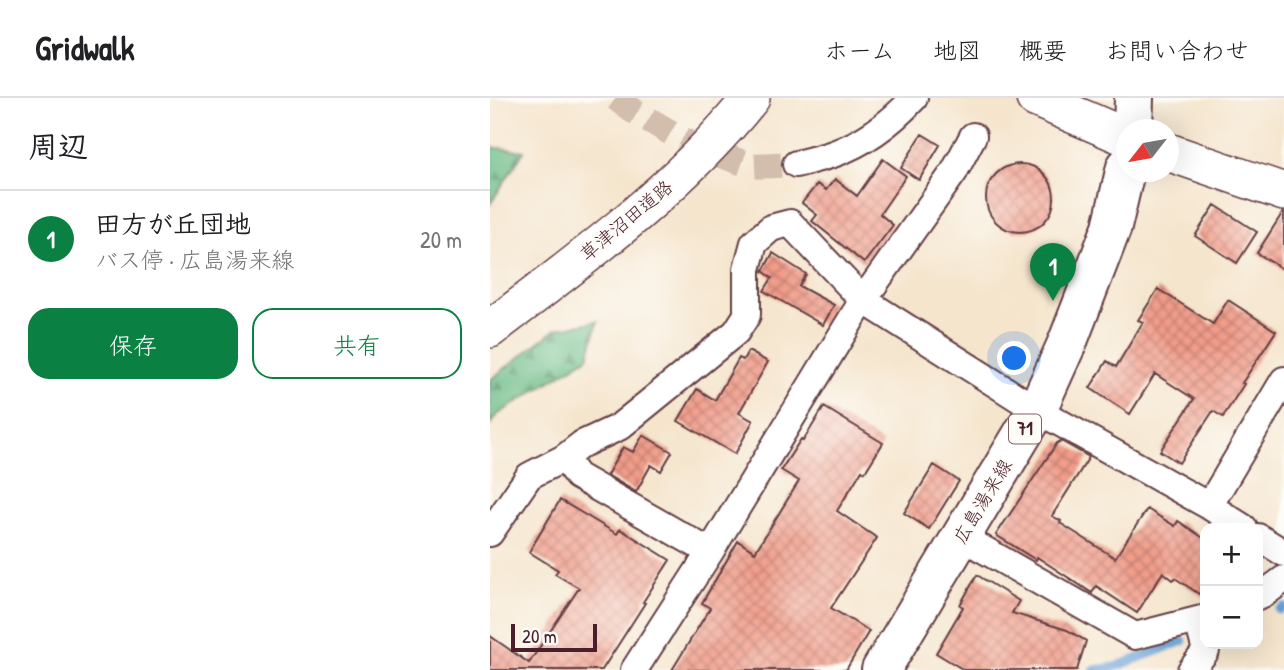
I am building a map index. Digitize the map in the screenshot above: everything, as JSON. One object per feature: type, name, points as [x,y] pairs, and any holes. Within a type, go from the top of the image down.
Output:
[{"type":"main road","points":[[1133,119],[1134,98]]},
{"type":"main road","name":"広島湯来線","points":[[881,670],[1037,410],[1068,341],[1112,228],[1123,182]]},
{"type":"street","name":"草津沼田道路","points":[[490,329],[648,205],[732,122],[751,98]]},
{"type":"street","points":[[1035,98],[1116,132]]},
{"type":"street","points":[[796,164],[834,154],[868,137],[907,106]]},
{"type":"street","points":[[634,670],[710,552],[863,300],[954,172],[973,136]]},
{"type":"street","points":[[1179,156],[1284,192]]},
{"type":"street","points":[[490,533],[528,476],[564,458],[582,444],[619,427],[736,332],[747,314],[747,269],[754,243],[771,228],[790,223],[863,300],[1037,410],[1236,523]]},
{"type":"street","points":[[1209,506],[1284,380]]},
{"type":"street","points":[[564,458],[577,476],[710,552]]},
{"type":"street","points":[[960,536],[1135,636],[1200,620]]},
{"type":"street","points":[[1263,540],[1284,553]]},
{"type":"street","points":[[1263,594],[1284,579]]},
{"type":"street","points":[[1191,670],[1206,649]]},
{"type":"green space","points":[[490,147],[524,151],[490,204]]},
{"type":"green space","points":[[598,321],[588,357],[497,415],[490,425],[490,380],[556,329]]},
{"type":"building","points":[[922,134],[940,145],[919,180],[901,168]]},
{"type":"building","points":[[883,159],[906,176],[880,214],[893,225],[864,263],[812,221],[817,215],[802,203],[817,184],[826,190],[835,179],[857,196]]},
{"type":"building","points":[[1027,164],[1048,179],[1054,191],[1052,211],[1044,222],[1027,232],[1013,232],[996,222],[988,211],[986,191],[996,174],[1007,166]]},
{"type":"building","points":[[1215,205],[1257,232],[1237,263],[1195,236]]},
{"type":"building","points":[[1284,212],[1284,270],[1257,253]]},
{"type":"building","points":[[773,253],[806,274],[799,286],[834,305],[823,325],[764,291],[772,278],[763,271]]},
{"type":"building","points":[[1158,289],[1213,324],[1228,300],[1276,331],[1223,417],[1213,411],[1179,463],[1160,451],[1194,399],[1155,374],[1130,414],[1090,388],[1107,361],[1116,367],[1143,322],[1138,320]]},
{"type":"building","points":[[748,351],[768,362],[739,413],[753,421],[735,454],[678,421],[697,389],[715,400],[739,358],[743,360]]},
{"type":"building","points":[[824,407],[883,443],[865,472],[862,470],[837,511],[877,538],[831,608],[869,631],[846,670],[672,670],[710,608],[702,603],[738,541],[755,552],[799,481],[781,470]]},
{"type":"building","points":[[643,435],[672,452],[661,471],[651,465],[636,492],[607,475],[623,447],[633,452]]},
{"type":"building","points":[[1061,441],[1089,457],[1052,516],[1115,558],[1147,509],[1175,526],[1178,521],[1200,536],[1200,595],[1163,572],[1137,613],[1096,586],[1092,593],[1037,557],[1036,560],[996,535],[1057,443]]},
{"type":"building","points":[[934,465],[959,481],[929,529],[904,513]]},
{"type":"building","points":[[560,500],[617,534],[620,529],[670,560],[602,670],[490,670],[490,636],[529,663],[579,588],[555,574],[558,570],[529,552]]},
{"type":"building","points":[[977,575],[1019,601],[1012,613],[1067,630],[1086,641],[1077,670],[964,670],[936,653],[963,607],[960,605]]},
{"type":"waterway","points":[[1279,610],[1284,607]]},
{"type":"waterway","points":[[1094,670],[1115,667],[1183,641]]},
{"type":"tunnel","points":[[616,98],[690,144],[752,166],[796,164]]},
{"type":"place","name":"田方が丘団地","points":[[1053,301]]}]
